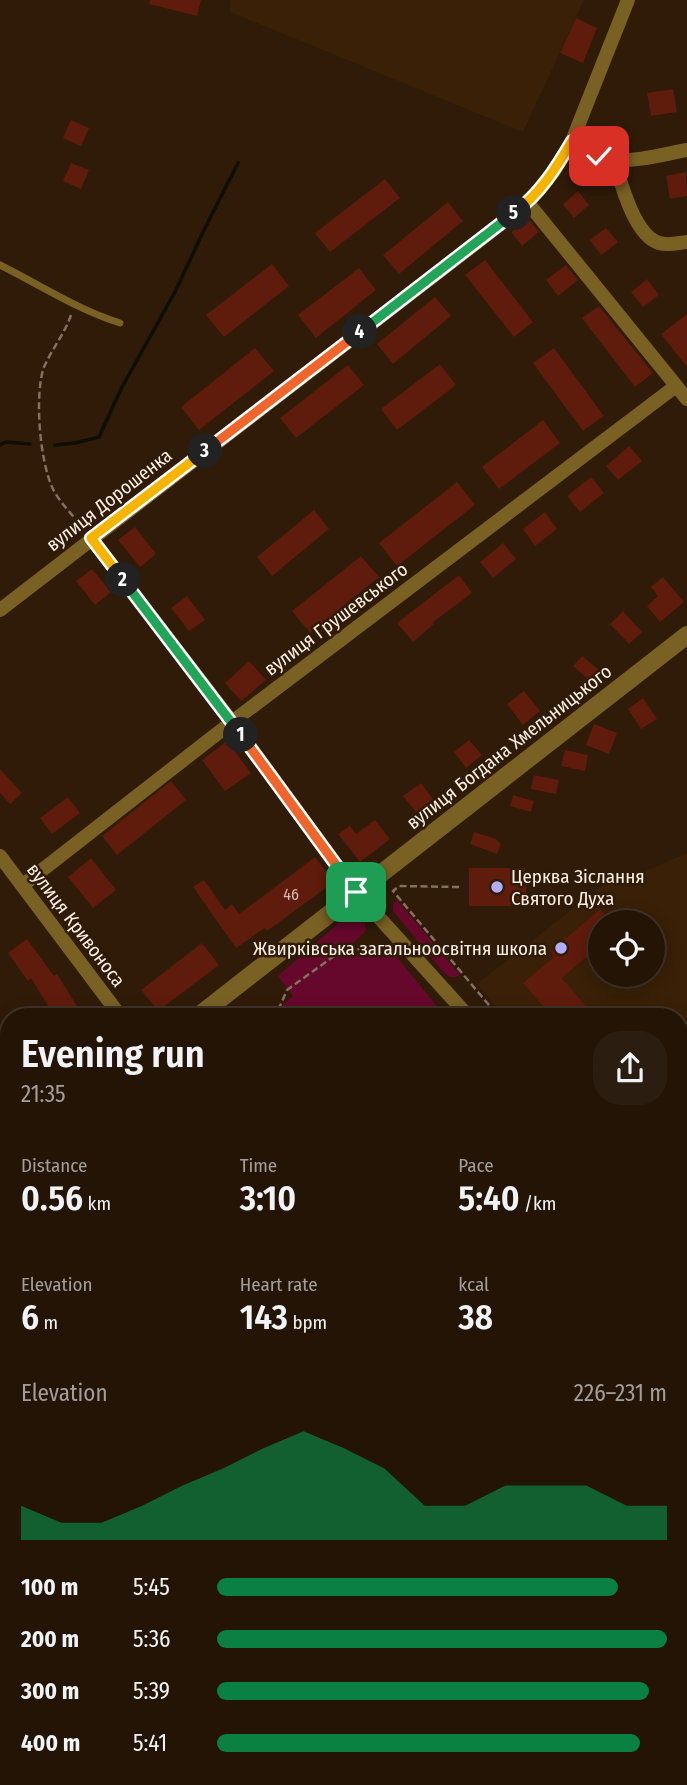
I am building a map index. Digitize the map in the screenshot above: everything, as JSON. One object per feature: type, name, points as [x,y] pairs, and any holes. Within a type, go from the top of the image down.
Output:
[{"type":"street","name":"вулиця Дорошенка","points":[[0,610],[528,203],[554,171],[572,141],[628,0]]},
{"type":"street","points":[[572,141],[599,156],[614,160],[687,150]]},
{"type":"street","points":[[614,160],[635,218],[649,237],[657,243],[669,245],[687,242]]},
{"type":"street","points":[[528,203],[687,399]]},
{"type":"street","name":"вулиця Грушевського","points":[[23,886],[232,722],[676,386]]},
{"type":"street","points":[[91,538],[232,722],[356,892],[461,1008]]},
{"type":"street","name":"вулиця Богдана Хмельницького","points":[[208,1008],[687,635]]},
{"type":"street","name":"вулиця Кривоноса","points":[[0,856],[114,1008]]},
{"type":"lane","points":[[0,265],[75,305],[120,323]]},
{"type":"path","points":[[75,305],[44,368],[39,407],[43,459],[53,489],[91,538]]},
{"type":"path","points":[[459,887],[399,886],[393,891],[491,1008]]},
{"type":"path","points":[[278,1008],[287,990],[341,951],[393,945]]},
{"type":"shaded area","points":[[230,0],[584,0],[523,132],[230,12]]},
{"type":"shaded area","name":"Жвирківська загальноосвітня школа","points":[[687,853],[687,1008],[497,1008],[477,984],[618,873],[627,879]]},
{"type":"shaded area","points":[[397,900],[460,975],[451,977],[443,972],[393,911],[393,904]]},
{"type":"shaded area","points":[[357,907],[364,915],[366,931],[344,951],[343,957],[390,949],[439,1008],[278,1008],[293,996],[278,976]]},
{"type":"building","points":[[150,0],[201,0],[197,16],[149,4]]},
{"type":"building","points":[[576,18],[597,28],[583,63],[560,53]]},
{"type":"building","points":[[673,89],[677,112],[651,116],[647,93]]},
{"type":"building","points":[[71,120],[89,128],[81,146],[63,138]]},
{"type":"building","points":[[71,163],[89,170],[81,189],[63,181]]},
{"type":"building","points":[[686,172],[687,196],[670,199],[666,176]]},
{"type":"building","points":[[385,179],[400,198],[330,252],[315,233]]},
{"type":"building","points":[[578,191],[589,205],[574,218],[563,204]]},
{"type":"building","points":[[448,202],[463,221],[399,274],[383,255]]},
{"type":"building","points":[[528,218],[539,232],[522,246],[511,232]]},
{"type":"building","points":[[606,228],[618,242],[601,255],[590,240]]},
{"type":"building","points":[[485,260],[533,322],[514,337],[465,275]]},
{"type":"building","points":[[272,264],[289,286],[224,337],[206,315]]},
{"type":"building","points":[[566,265],[578,280],[558,296],[546,280]]},
{"type":"building","points":[[359,268],[376,290],[316,338],[298,315]]},
{"type":"building","points":[[647,279],[659,295],[643,307],[631,292]]},
{"type":"building","points":[[435,297],[451,316],[393,364],[377,344]]},
{"type":"building","points":[[599,306],[653,373],[635,387],[582,318]]},
{"type":"building","points":[[687,314],[687,367],[661,334]]},
{"type":"building","points":[[255,348],[274,371],[199,430],[181,407]]},
{"type":"building","points":[[554,348],[604,416],[583,431],[533,363]]},
{"type":"building","points":[[440,364],[456,385],[397,430],[381,409]]},
{"type":"building","points":[[348,365],[364,385],[296,438],[280,418]]},
{"type":"building","points":[[543,420],[560,443],[499,489],[482,467]]},
{"type":"building","points":[[629,446],[642,461],[618,480],[606,466]]},
{"type":"building","points":[[591,477],[604,493],[580,512],[567,496]]},
{"type":"building","points":[[457,482],[475,505],[397,566],[379,543]]},
{"type":"building","points":[[314,510],[329,529],[272,576],[257,557]]},
{"type":"building","points":[[545,512],[557,529],[535,546],[523,529]]},
{"type":"building","points":[[135,527],[156,554],[140,567],[118,540]]},
{"type":"building","points":[[503,543],[516,559],[493,578],[480,562]]},
{"type":"building","points":[[361,556],[379,577],[310,633],[292,611]]},
{"type":"building","points":[[92,569],[111,592],[95,605],[76,581]]},
{"type":"building","points":[[459,575],[472,593],[432,623],[434,624],[413,642],[397,623]]},
{"type":"building","points":[[663,577],[684,602],[660,622],[647,606],[658,596],[651,587]]},
{"type":"building","points":[[187,596],[205,620],[189,631],[171,608]]},
{"type":"building","points":[[623,611],[642,632],[629,644],[610,624]]},
{"type":"building","points":[[582,656],[598,669],[589,680],[573,666]]},
{"type":"building","points":[[249,661],[266,680],[241,701],[225,683]]},
{"type":"building","points":[[524,691],[540,711],[523,725],[507,704]]},
{"type":"building","points":[[643,698],[657,719],[641,729],[628,709]]},
{"type":"building","points":[[594,724],[617,733],[609,754],[586,745]]},
{"type":"building","points":[[469,740],[482,755],[466,768],[454,752]]},
{"type":"building","points":[[227,741],[251,773],[225,791],[202,760]]},
{"type":"building","points":[[565,750],[588,755],[585,771],[561,766]]},
{"type":"building","points":[[0,769],[22,793],[10,804],[0,793]]},
{"type":"building","points":[[534,775],[559,780],[556,794],[531,789]]},
{"type":"building","points":[[171,781],[186,800],[117,855],[102,836]]},
{"type":"building","points":[[421,783],[433,799],[416,812],[403,796]]},
{"type":"building","points":[[513,795],[534,801],[531,812],[510,806]]},
{"type":"building","points":[[68,797],[80,813],[52,834],[40,818]]},
{"type":"building","points":[[375,820],[390,839],[360,862],[338,834],[350,826],[356,834]]},
{"type":"building","points":[[474,832],[496,839],[501,844],[497,854],[470,844]]},
{"type":"building","points":[[315,857],[334,882],[267,931],[265,928],[236,948],[193,887],[204,880],[225,910],[232,904],[239,914]]},
{"type":"building","points":[[91,858],[116,890],[93,908],[68,877]]},
{"type":"building","name":"Церква Зіслання Святого Духа","points":[[469,868],[525,868],[527,906],[469,906]]},
{"type":"building","points":[[588,919],[588,955],[562,978],[587,1008],[544,1008],[523,983],[554,957],[551,951]]},
{"type":"building","points":[[27,939],[54,976],[57,974],[77,1006],[49,1008],[31,978],[28,981],[8,953]]},
{"type":"building","points":[[202,943],[219,965],[162,1008],[156,1008],[141,990]]},
{"type":"waterway","points":[[55,445],[99,437],[121,389],[176,290],[238,163]]},
{"type":"waterway","points":[[0,445],[6,442],[30,444]]},
{"type":"place","name":"Церква Зіслання Святого Духа","points":[[497,887]]},
{"type":"place","name":"Жвирківська загальноосвітня школа","points":[[561,948]]},
{"type":"route","points":[[356,892],[232,722],[91,538],[528,203],[554,171],[572,141],[599,156]]}]
